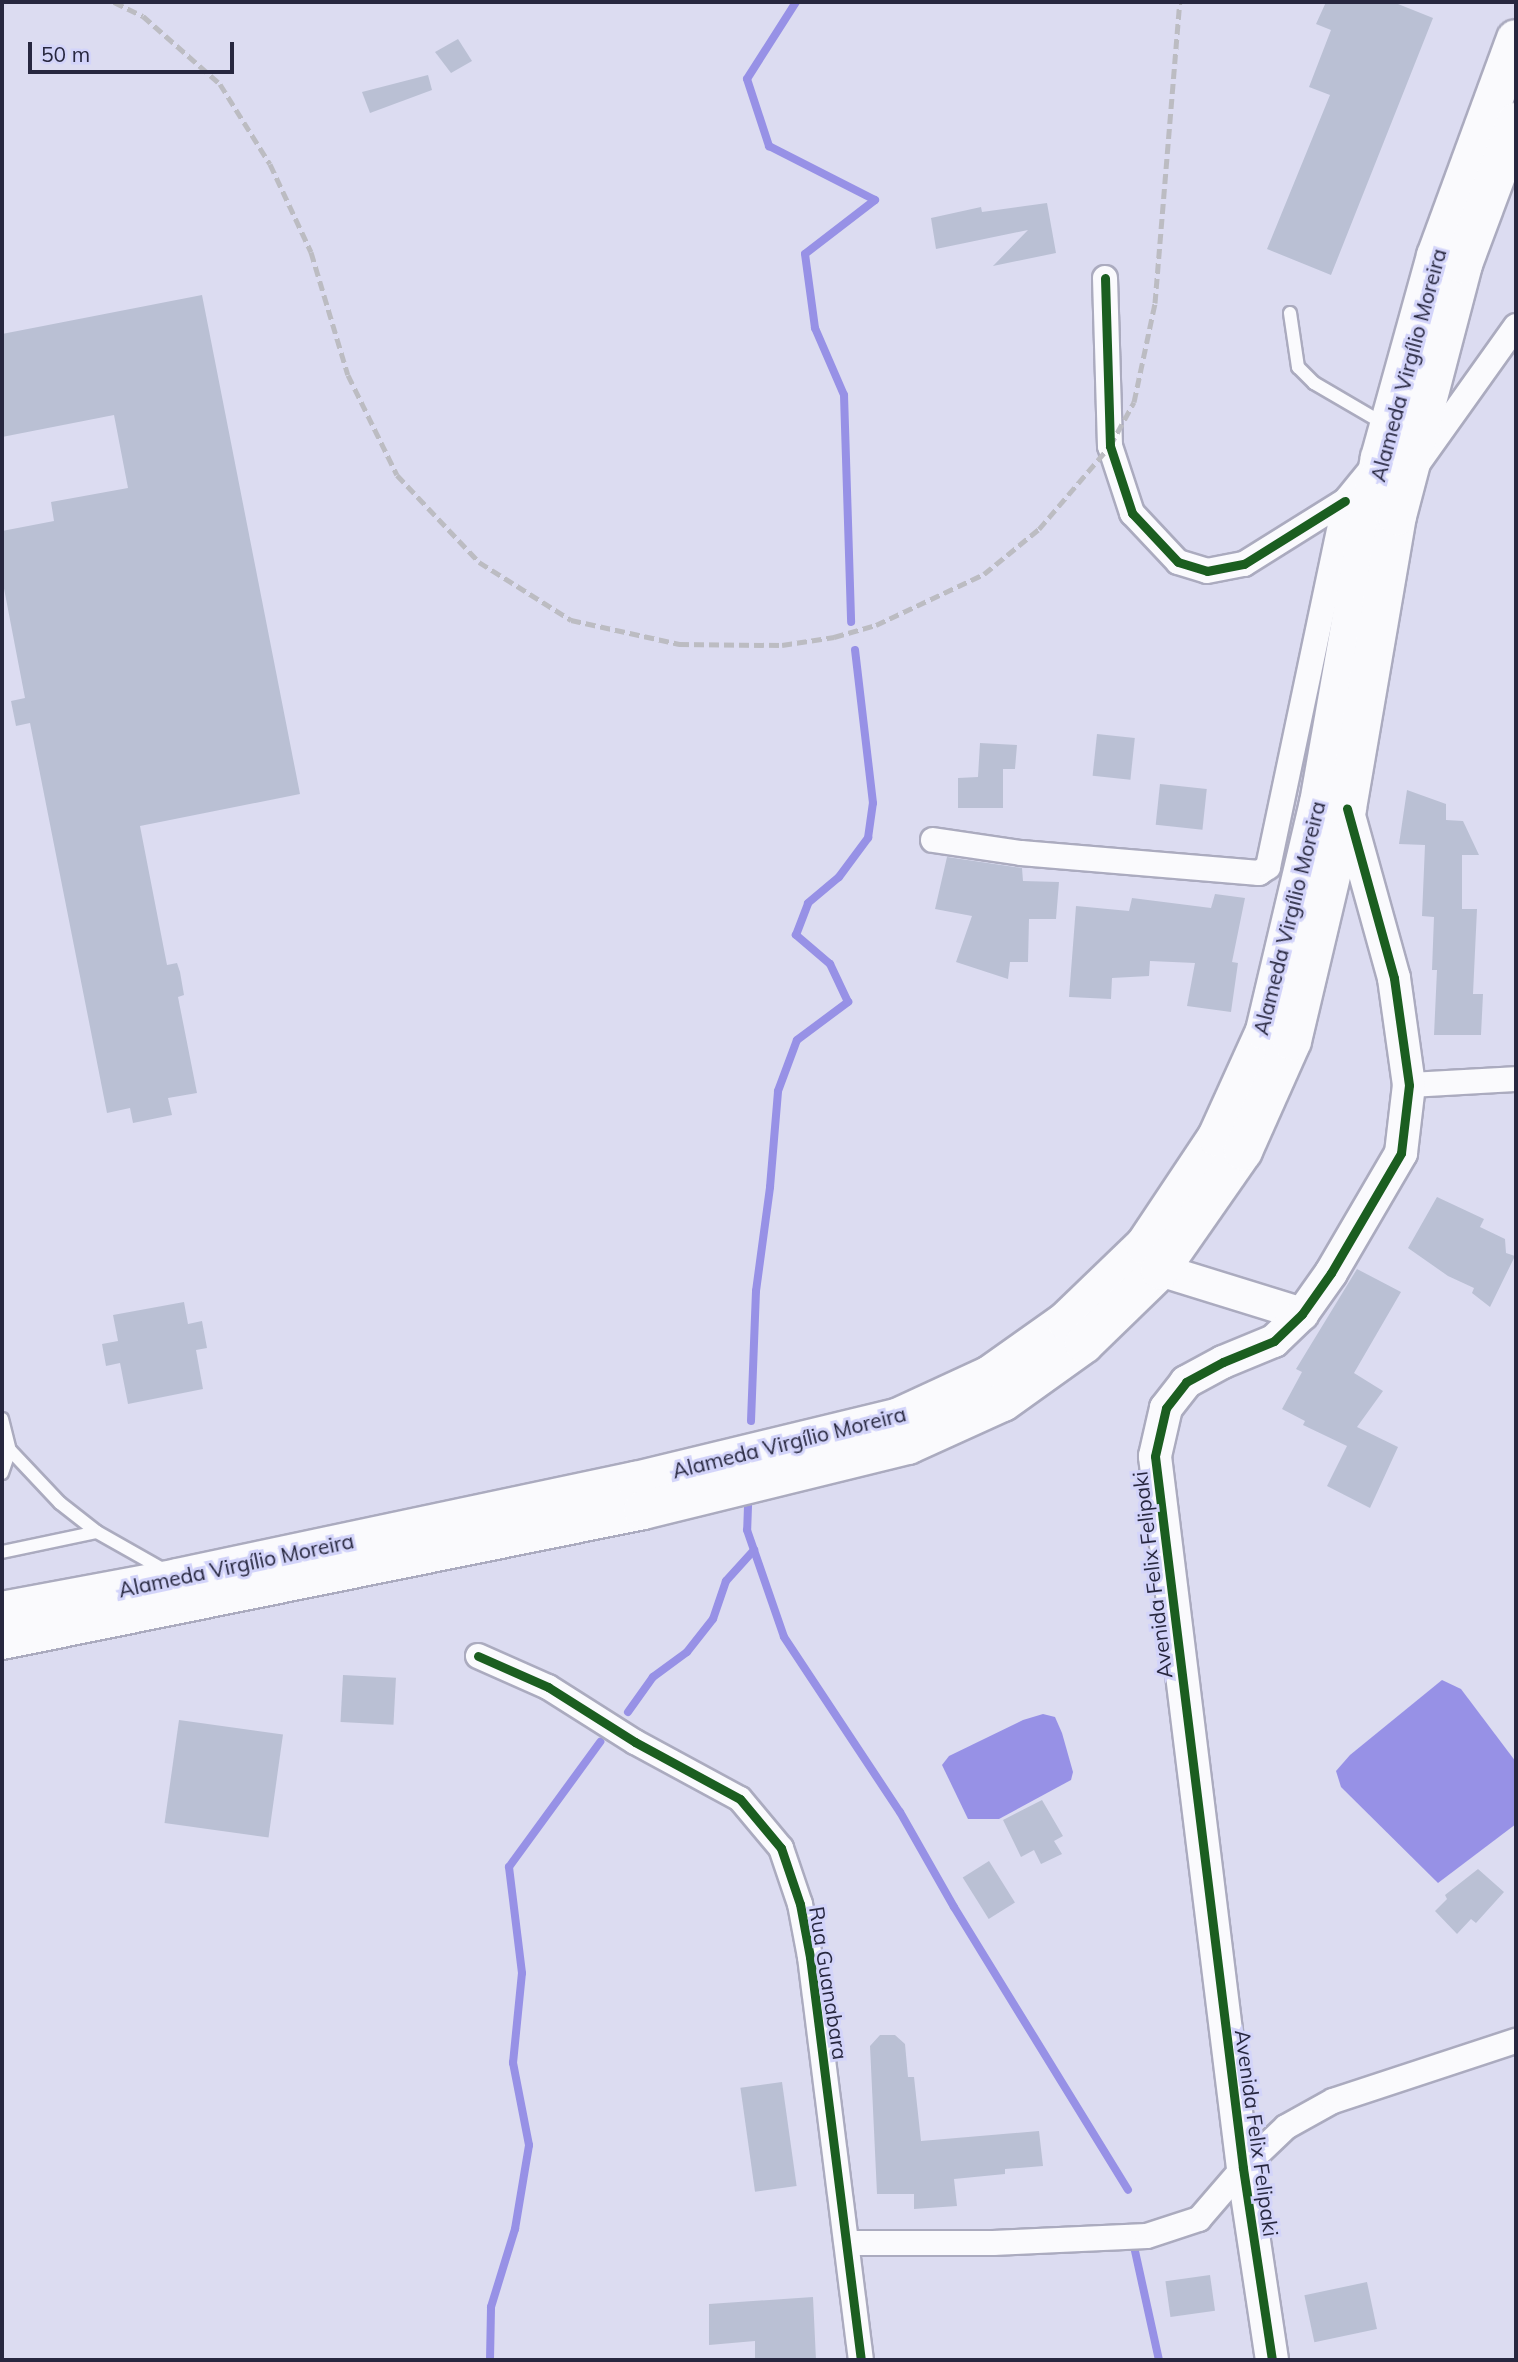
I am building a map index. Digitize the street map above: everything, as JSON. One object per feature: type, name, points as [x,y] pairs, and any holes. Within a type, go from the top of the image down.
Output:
[{"type":"highway","name":"Alameda Virgílio Moreira","points":[[2,1611],[178,1578],[636,1481],[897,1418],[990,1376],[1066,1321],[1144,1245],[1217,1137],[1265,1031],[1319,803],[1436,256],[1516,39]]},
{"type":"highway","name":"Alameda Virgílio Moreira","points":[[2,1640],[643,1510],[908,1445],[1003,1402],[1084,1344],[1160,1270],[1243,1151],[1292,1041],[1347,808],[1395,529],[1392,454],[1516,122]]},
{"type":"street","points":[[1105,278],[1110,446],[1132,513],[1178,562],[1207,571],[1244,564],[1345,501],[1516,326]]},
{"type":"street","points":[[933,840],[1021,853],[1259,873],[1268,867],[1345,501]]},
{"type":"street","name":"Avenida Felix Felipaki","points":[[1272,2360],[1243,2168],[1156,1455],[1166,1408],[1186,1382],[1223,1362],[1274,1341],[1302,1314],[1331,1273],[1401,1153],[1409,1085],[1394,978],[1347,808]]},
{"type":"street","points":[[1409,1085],[1516,1079]]},
{"type":"street","points":[[1160,1270],[1302,1314]]},
{"type":"street","name":"Rua Guanabara","points":[[478,1656],[548,1687],[635,1742],[740,1799],[781,1848],[800,1904],[810,1957],[861,2360]]},
{"type":"street","points":[[848,2242],[993,2244],[1147,2236],[1199,2220],[1243,2168],[1286,2127],[1333,2101],[1516,2041]]},
{"type":"lane","points":[[1290,313],[1298,367],[1392,454]]},
{"type":"lane","points":[[2,1419],[10,1450],[60,1503],[97,1532],[178,1578]]},
{"type":"lane","points":[[2,1473],[10,1450]]},
{"type":"lane","points":[[2,1552],[97,1532]]},
{"type":"shaded area","points":[[1442,1680],[1461,1689],[1516,1762],[1516,1824],[1438,1883],[1341,1787],[1336,1771],[1350,1755]]},
{"type":"shaded area","points":[[1043,1714],[1055,1717],[1062,1733],[1073,1772],[1071,1780],[999,1819],[968,1819],[942,1765],[949,1756],[1023,1720]]},
{"type":"building","points":[[1326,2],[1393,2],[1433,18],[1331,275],[1267,249],[1330,95],[1309,87],[1331,30],[1316,24]]},
{"type":"building","points":[[458,39],[472,61],[451,73],[435,52]]},
{"type":"building","points":[[428,75],[432,90],[370,113],[362,92]]},
{"type":"building","points":[[1047,203],[1056,253],[993,266],[1028,230],[936,249],[931,218],[981,207],[982,212]]},
{"type":"building","points":[[202,295],[300,794],[140,826],[167,965],[177,963],[180,972],[184,995],[178,997],[197,1093],[168,1098],[172,1115],[133,1123],[130,1108],[107,1113],[30,723],[16,726],[11,701],[25,698],[2,578],[2,531],[54,521],[51,502],[128,488],[114,415],[2,437],[2,334]]},
{"type":"building","points":[[1097,734],[1135,738],[1130,780],[1093,776]]},
{"type":"building","points":[[980,743],[1017,745],[1015,769],[1003,769],[1003,808],[958,808],[958,778],[978,777]]},
{"type":"building","points":[[1160,784],[1207,789],[1202,830],[1156,825]]},
{"type":"building","points":[[1407,790],[1446,804],[1446,820],[1463,821],[1479,855],[1462,855],[1462,909],[1477,909],[1473,994],[1483,994],[1481,1035],[1434,1035],[1437,970],[1432,970],[1434,917],[1422,916],[1425,845],[1399,844]]},
{"type":"building","points":[[947,857],[1022,868],[1023,881],[1059,882],[1056,919],[1029,919],[1028,962],[1010,962],[1008,979],[956,962],[972,916],[935,909]]},
{"type":"building","points":[[1215,894],[1245,898],[1232,962],[1238,963],[1231,1012],[1187,1006],[1195,963],[1150,961],[1149,976],[1112,978],[1111,999],[1069,997],[1076,906],[1129,911],[1132,898],[1211,908]]},
{"type":"building","points":[[1437,1197],[1484,1219],[1480,1227],[1505,1239],[1506,1253],[1515,1256],[1490,1307],[1472,1293],[1474,1288],[1448,1276],[1408,1248]]},
{"type":"building","points":[[1357,1269],[1401,1292],[1354,1373],[1383,1391],[1357,1427],[1398,1447],[1370,1508],[1327,1486],[1347,1446],[1303,1425],[1305,1421],[1282,1409],[1302,1372],[1296,1369]]},
{"type":"building","points":[[184,1302],[188,1324],[202,1321],[207,1348],[196,1350],[203,1389],[128,1404],[120,1363],[106,1366],[102,1344],[118,1341],[113,1315]]},
{"type":"building","points":[[343,1675],[396,1678],[393,1725],[341,1722]]},
{"type":"building","points":[[179,1720],[283,1735],[269,1838],[165,1823]]},
{"type":"building","points":[[1042,1800],[1063,1836],[1054,1841],[1062,1854],[1041,1864],[1034,1850],[1021,1857],[1003,1820]]},
{"type":"building","points":[[989,1861],[1015,1903],[989,1919],[963,1877]]},
{"type":"building","points":[[1478,1869],[1504,1892],[1476,1923],[1471,1919],[1457,1934],[1435,1911],[1447,1899],[1445,1895]]},
{"type":"building","points":[[880,2035],[895,2035],[905,2044],[908,2077],[914,2077],[921,2141],[1039,2131],[1043,2166],[1005,2169],[1005,2174],[954,2179],[957,2206],[914,2209],[914,2194],[877,2194],[870,2046]]},
{"type":"building","points":[[782,2082],[797,2186],[755,2192],[740,2088]]},
{"type":"building","points":[[1210,2275],[1215,2311],[1170,2317],[1165,2281]]},
{"type":"building","points":[[1367,2282],[1377,2329],[1314,2342],[1304,2295]]},
{"type":"building","points":[[813,2297],[816,2360],[755,2359],[755,2341],[709,2345],[709,2304]]},
{"type":"waterway","points":[[796,2],[747,79],[769,146],[875,200],[805,254],[815,328],[844,395],[851,622]]},
{"type":"waterway","points":[[751,1421],[756,1291],[770,1187],[778,1091],[797,1040],[848,1002],[830,964],[796,935],[808,903],[839,877],[868,838],[873,803],[855,650]]},
{"type":"waterway","points":[[748,1506],[747,1530],[784,1637],[900,1812],[954,1907],[1128,2190]]},
{"type":"waterway","points":[[628,1712],[653,1677],[687,1652],[713,1619],[726,1581],[754,1550]]},
{"type":"waterway","points":[[490,2360],[491,2307],[515,2229],[529,2145],[513,2063],[522,1973],[509,1867],[600,1742]]},
{"type":"waterway","points":[[1135,2251],[1159,2360]]},
{"type":"railway","points":[[114,2],[143,16],[220,84],[270,164],[311,252],[348,375],[397,475],[479,562],[571,620],[679,644],[782,645],[834,637],[876,625],[984,574],[1039,529],[1110,446],[1134,402],[1155,303],[1180,2]]},
{"type":"cycle path","points":[[1105,278],[1110,446],[1132,513],[1178,562],[1207,571],[1244,564],[1345,501]]},
{"type":"cycle path","points":[[1272,2360],[1243,2168],[1155,1456],[1166,1408],[1186,1382],[1223,1362],[1274,1341],[1302,1314],[1331,1273],[1401,1153],[1409,1085],[1394,978],[1347,808]]},
{"type":"cycle path","points":[[478,1656],[548,1687],[635,1742],[740,1799],[781,1848],[800,1904],[810,1957],[861,2360]]}]
